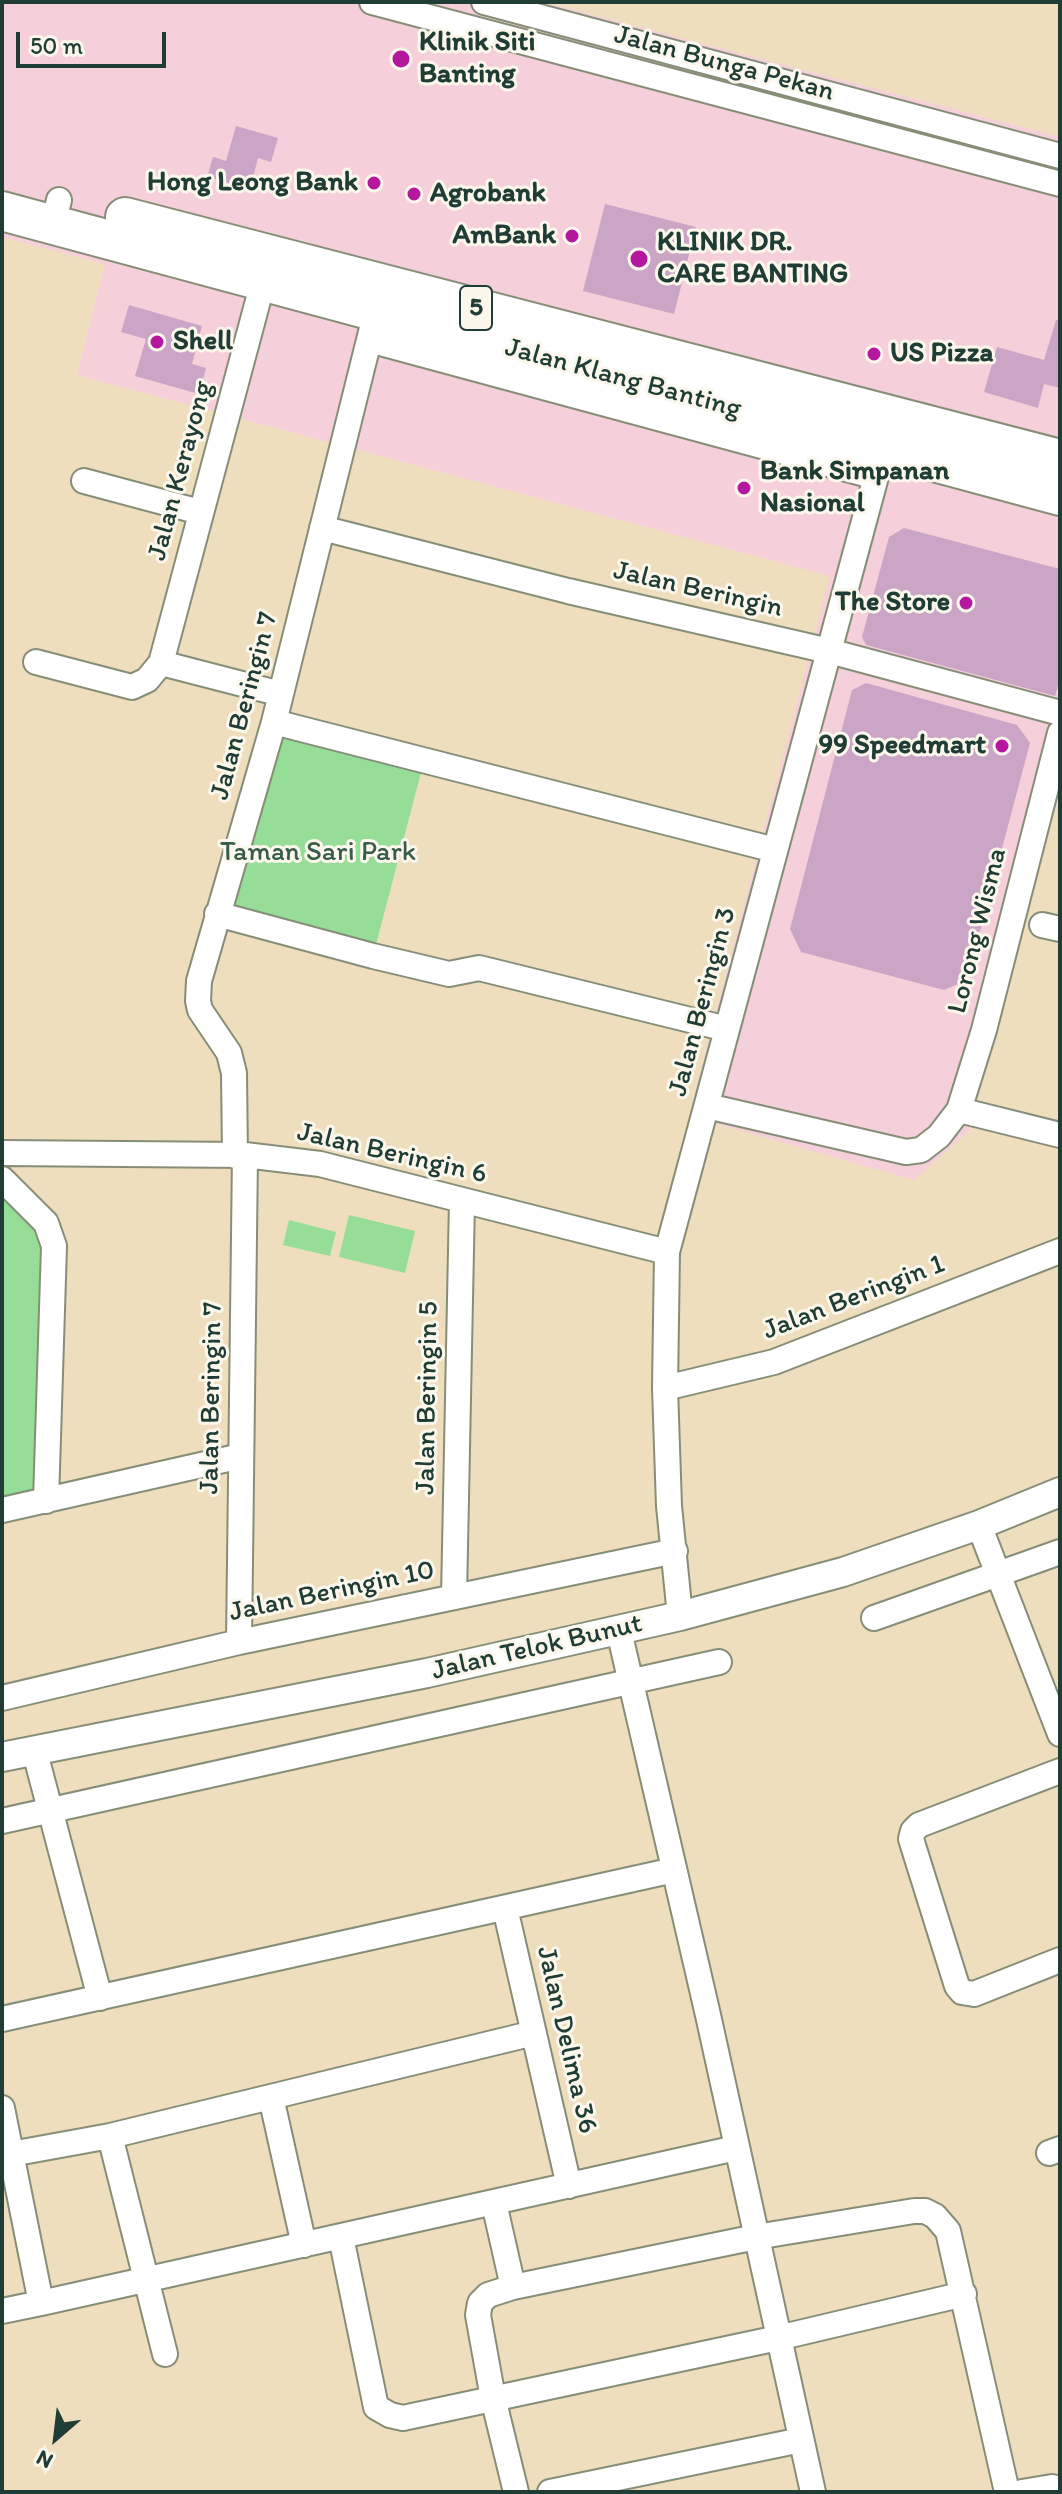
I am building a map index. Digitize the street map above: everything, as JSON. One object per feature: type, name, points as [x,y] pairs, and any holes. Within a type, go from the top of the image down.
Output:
[{"type":"highway","name":"Jalan Klang Banting","points":[[2,185],[56,213],[263,282],[372,326],[884,448],[1060,459]]},
{"type":"highway","name":"Jalan Klang Banting","points":[[2,211],[56,213],[1060,496]]},
{"type":"street","name":"Jalan Bunga Pekan","points":[[372,2],[1060,184]]},
{"type":"street","name":"Jalan Bunga Pekan","points":[[484,2],[1060,156]]},
{"type":"street","points":[[925,148],[932,122]]},
{"type":"street","name":"Jalan Kerayong","points":[[156,669],[263,282]]},
{"type":"street","name":"Jalan Beringin 7","points":[[239,1642],[240,1155],[234,1073],[229,1053],[200,1010],[199,981],[274,722],[372,326]]},
{"type":"street","name":"Jalan Beringin 3","points":[[680,1616],[669,1506],[665,1388],[667,1252],[884,448]]},
{"type":"street","points":[[84,481],[200,512]]},
{"type":"street","name":"Jalan Beringin","points":[[322,528],[568,591],[829,651],[1060,713]]},
{"type":"street","points":[[36,662],[132,687],[142,684],[156,669],[281,694]]},
{"type":"street","points":[[274,722],[775,850]]},
{"type":"street","name":"Lorong Wisma","points":[[707,1106],[906,1152],[921,1150],[939,1136],[959,1110],[984,1030],[1060,733]]},
{"type":"street","points":[[217,914],[449,974],[479,968],[727,1029]]},
{"type":"street","points":[[959,1110],[1060,1135]]},
{"type":"street","name":"Jalan Beringin 6","points":[[2,1153],[240,1155],[320,1164],[667,1252]]},
{"type":"street","points":[[2,1179],[46,1223],[54,1246],[46,1501]]},
{"type":"street","name":"Jalan Beringin 5","points":[[454,1597],[462,1200]]},
{"type":"street","name":"Jalan Beringin 1","points":[[665,1388],[774,1362],[1060,1251]]},
{"type":"street","points":[[2,1510],[241,1456]]},
{"type":"street","name":"Jalan Telok Bunut","points":[[2,1757],[427,1673],[680,1616],[843,1572],[979,1525],[1060,1492]]},
{"type":"street","points":[[979,1525],[1060,1734]]},
{"type":"street","name":"Jalan Beringin 10","points":[[2,1698],[239,1642],[675,1551]]},
{"type":"street","points":[[874,1618],[1060,1552]]},
{"type":"street","points":[[619,1631],[813,2492]]},
{"type":"street","points":[[2,1821],[719,1662]]},
{"type":"street","points":[[34,1749],[100,1998]]},
{"type":"street","points":[[1060,1771],[919,1825],[911,1839],[957,1986],[967,1994],[974,1994],[1060,1960]]},
{"type":"street","points":[[2,2019],[674,1870]]},
{"type":"street","name":"Jalan Delima 36","points":[[505,1908],[569,2186]]},
{"type":"street","points":[[11,2154],[110,2136],[534,2033]]},
{"type":"street","points":[[271,2097],[304,2245]]},
{"type":"street","points":[[2,2108],[41,2303]]},
{"type":"street","points":[[110,2136],[165,2354]]},
{"type":"street","points":[[2,2311],[736,2148]]},
{"type":"street","points":[[494,2203],[513,2287]]},
{"type":"street","points":[[516,2492],[493,2398],[478,2315],[480,2303],[488,2295],[513,2287],[756,2237],[925,2211],[935,2216],[948,2231],[1007,2492]]},
{"type":"street","points":[[341,2237],[376,2407],[403,2418],[778,2338],[964,2294]]},
{"type":"street","points":[[550,2492],[801,2440]]},
{"type":"street","points":[[1022,2492],[1052,2487],[1060,2489]]},
{"type":"shaded area","points":[[2,2],[543,2],[1060,137],[1060,791],[969,1131],[914,1180],[689,1116],[830,576],[77,375],[105,264],[2,237]]},
{"type":"green space","name":"Taman Sari Park","points":[[274,722],[424,761],[373,956],[217,914]]},
{"type":"green space","points":[[2,1187],[44,1223],[46,1497],[2,1506]]},
{"type":"green space","points":[[349,1215],[415,1231],[405,1273],[339,1257]]},
{"type":"green space","points":[[289,1220],[336,1232],[330,1256],[283,1245]]},
{"type":"building","points":[[236,126],[278,138],[271,162],[258,158],[250,189],[207,177],[213,157],[226,161]]},
{"type":"building","name":"KLINIK DR. CARE BANTING","points":[[605,204],[696,227],[674,314],[583,291]]},
{"type":"building","points":[[129,305],[202,326],[192,364],[206,368],[199,394],[135,376],[146,339],[121,332]]},
{"type":"building","points":[[1056,320],[1060,320],[1060,388],[1044,384],[1038,408],[984,392],[997,347],[1044,360]]},
{"type":"building","name":"The Store","points":[[904,528],[1060,569],[1060,678],[1055,696],[866,645],[862,637],[889,537]]},
{"type":"building","points":[[866,683],[1017,725],[1030,743],[967,980],[944,990],[801,952],[790,929],[852,690]]},
{"type":"place","name":"Klinik Siti Banting","points":[[401,59]]},
{"type":"place","name":"Hong Leong Bank","points":[[374,183]]},
{"type":"place","name":"Agrobank","points":[[414,194]]},
{"type":"place","name":"AmBank","points":[[572,236]]},
{"type":"place","name":"KLINIK DR. CARE BANTING","points":[[639,259]]},
{"type":"place","name":"Shell","points":[[157,342]]},
{"type":"place","name":"US Pizza","points":[[874,354]]},
{"type":"place","name":"Bank Simpanan Nasional","points":[[744,488]]},
{"type":"place","name":"The Store","points":[[966,603]]},
{"type":"place","name":"99 Speedmart","points":[[1002,746]]}]
